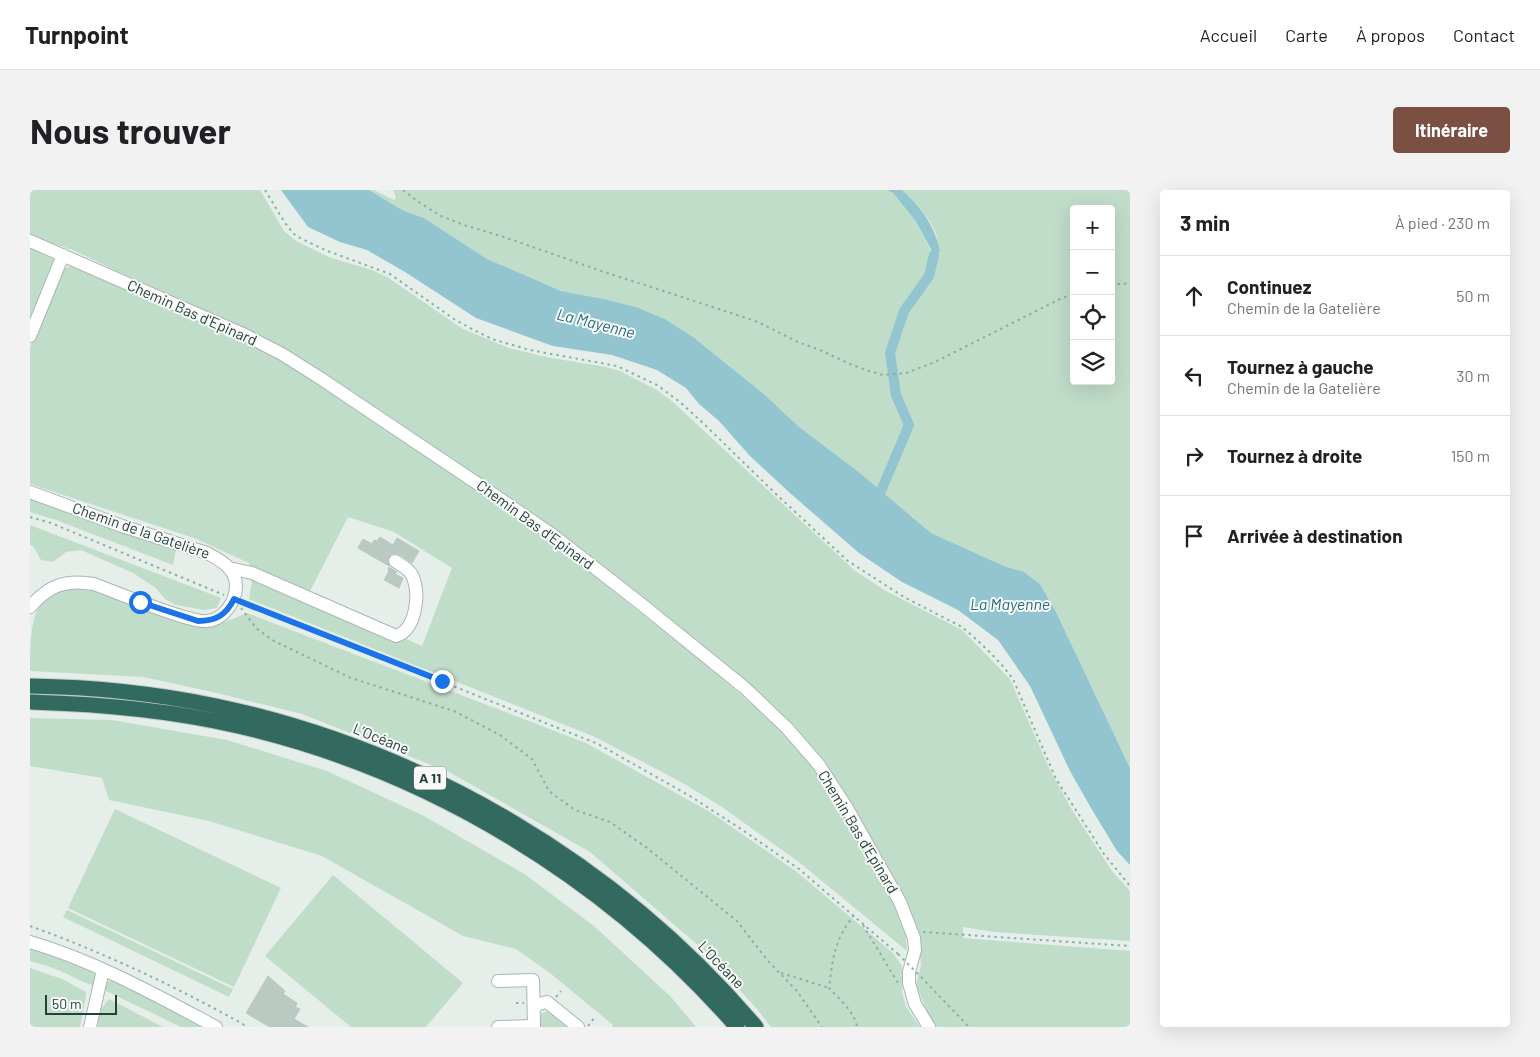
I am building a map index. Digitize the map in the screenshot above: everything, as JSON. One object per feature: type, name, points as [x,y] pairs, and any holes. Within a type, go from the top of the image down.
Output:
[{"type":"highway","name":"L’Océane","points":[[30,686],[84,688],[140,694],[224,708],[272,720],[341,742],[434,780],[524,829],[580,866],[617,894],[689,956],[756,1027]]},
{"type":"highway","name":"L’Océane","points":[[30,702],[138,710],[201,718],[238,726],[314,747],[384,773],[420,789],[504,833],[583,885],[668,956],[708,995],[737,1027]]},
{"type":"street","name":"Chemin Bas d'Epinard","points":[[30,240],[245,335],[282,354],[554,536],[745,688],[787,728],[818,765],[847,808],[880,864],[900,902],[914,938],[915,950],[909,972],[910,989]]},
{"type":"street","points":[[30,336],[63,255]]},
{"type":"street","name":"Chemin de la Gatelière","points":[[30,492],[122,526],[207,553],[220,560],[229,568]]},
{"type":"street","points":[[229,568],[252,573],[396,636],[407,630],[412,621],[415,601],[412,577],[408,570],[395,561]]},
{"type":"street","points":[[32,600],[56,586],[68,582],[81,582],[94,584],[171,613],[198,621],[215,620],[225,612],[234,599],[236,586],[234,576],[229,568]]},
{"type":"street","points":[[30,942],[56,950],[148,990],[216,1027]]},
{"type":"street","points":[[90,1027],[103,970]]},
{"type":"street","points":[[498,981],[533,980],[534,1010],[534,1027],[498,1027]]},
{"type":"street","points":[[910,989],[915,1004],[930,1027]]},
{"type":"street","points":[[534,1010],[538,1004],[547,1002],[578,1027]]},
{"type":"path","points":[[265,190],[294,234],[325,250],[390,274],[454,319],[492,339],[530,350],[617,366],[657,385],[698,418],[776,495],[848,560],[904,597],[962,627],[1013,679],[1056,779],[1104,854],[1130,886]]},
{"type":"path","points":[[403,190],[441,216],[464,225],[504,236],[610,274],[758,322],[798,342],[856,366],[869,371],[888,374],[906,373],[935,362],[1072,295]]},
{"type":"path","points":[[1115,285],[1130,283]]},
{"type":"path","points":[[30,517],[51,522],[234,599],[598,744],[690,796],[799,869],[898,954],[969,1027]]},
{"type":"path","points":[[234,599],[256,628],[272,640],[351,678],[454,711],[500,735],[532,759],[549,791],[575,810],[610,822],[647,848],[737,921],[768,961],[797,991],[822,1027]]},
{"type":"path","points":[[829,988],[834,952],[842,929],[854,916]]},
{"type":"path","points":[[861,923],[896,981],[910,989]]},
{"type":"path","points":[[30,926],[71,940],[112,958],[248,1027]]},
{"type":"path","points":[[912,932],[939,932],[1130,946]]},
{"type":"path","points":[[780,973],[829,988],[852,1013],[857,1027]]},
{"type":"path","points":[[587,1027],[594,1018]]},
{"type":"path","points":[[239,1027],[241,1023]]},
{"type":"green space","points":[[30,190],[260,190],[284,231],[296,241],[331,258],[372,270],[387,277],[463,329],[509,348],[620,371],[657,390],[674,403],[854,570],[886,591],[962,630],[1010,679],[1049,768],[1072,810],[1112,871],[1130,891],[1130,941],[994,932],[963,927],[963,938],[1130,951],[1130,1027],[937,1027],[928,1013],[916,985],[921,965],[917,926],[867,831],[806,745],[779,715],[444,454],[175,299],[75,251],[30,235]]},
{"type":"green space","points":[[369,190],[374,190],[394,200],[396,197],[393,190],[887,190],[893,193],[915,220],[933,255],[937,243],[934,230],[913,200],[902,190],[1130,190],[1130,768],[1056,612],[1040,584],[1024,572],[1004,566],[931,533],[860,473],[798,426],[764,394],[693,337],[665,319],[636,307],[561,291],[487,259],[424,218],[402,210]]},
{"type":"green space","points":[[30,248],[53,259],[57,264],[30,326]]},
{"type":"green space","points":[[70,266],[191,317],[272,355],[364,413],[529,524],[710,668],[769,719],[804,754],[848,820],[902,918],[907,951],[800,863],[722,807],[681,782],[595,737],[249,599],[252,581],[249,563],[194,538],[30,484],[30,347],[64,269]],"holes":[[[348,517],[394,532],[452,568],[422,646],[308,595]]]},
{"type":"green space","points":[[30,497],[176,549],[173,565],[56,520],[30,512]]},
{"type":"green space","points":[[30,525],[221,598],[217,608],[204,610],[176,605],[165,599],[156,588],[133,573],[81,550],[66,552],[53,562],[41,560],[33,546],[30,545]]},
{"type":"green space","points":[[77,587],[105,592],[198,626],[220,624],[247,613],[586,743],[710,812],[797,872],[893,953],[902,966],[902,992],[906,1007],[920,1027],[771,1027],[700,947],[590,852],[449,772],[302,714],[217,693],[143,677],[30,671],[33,626],[37,609],[44,599]]},
{"type":"green space","points":[[30,718],[112,720],[227,740],[327,771],[422,815],[523,873],[594,926],[671,997],[696,1027],[612,1027],[613,1025],[550,973],[516,949],[463,936],[322,856],[209,821],[109,800],[102,778],[30,766]]},
{"type":"green space","points":[[115,809],[281,888],[234,987],[68,908]]},
{"type":"green space","points":[[333,875],[463,983],[426,1027],[351,1027],[265,956]]},
{"type":"green space","points":[[67,910],[233,989],[229,997],[63,917]]},
{"type":"green space","points":[[30,947],[53,954],[93,971],[95,986],[57,969],[30,961]]},
{"type":"green space","points":[[30,968],[62,979],[86,992],[80,1027],[30,1027]]},
{"type":"green space","points":[[115,981],[208,1027],[181,1027],[102,989],[106,982]]},
{"type":"green space","points":[[109,999],[163,1027],[97,1027],[101,1009]]},
{"type":"green space","points":[[547,1011],[552,1012],[571,1027],[538,1027],[540,1015]]},
{"type":"water","name":"La Mayenne","points":[[281,190],[369,190],[402,210],[424,218],[487,259],[561,291],[636,307],[665,319],[693,337],[764,394],[798,426],[860,473],[931,533],[1004,566],[1024,572],[1040,584],[1056,612],[1130,768],[1130,865],[1117,851],[1091,808],[1070,771],[1030,686],[998,640],[958,610],[902,582],[859,553],[750,456],[686,388],[657,370],[612,355],[553,346],[476,318],[367,250],[340,242],[308,227]]},
{"type":"water","points":[[887,190],[902,190],[921,210],[935,233],[940,251],[937,255],[934,255],[915,220],[893,193]]},
{"type":"building","points":[[380,537],[393,545],[397,538],[419,551],[412,563],[399,554],[391,554],[387,560],[389,566],[358,548],[363,539],[372,544],[374,540],[377,541]]},
{"type":"building","points":[[389,567],[397,572],[395,574],[403,578],[399,588],[384,580]]},
{"type":"building","points":[[268,976],[285,991],[283,994],[297,1003],[295,1007],[300,1009],[294,1019],[308,1027],[270,1027],[246,1013]]},
{"type":"waterway","points":[[881,491],[909,425],[896,395],[890,353],[904,311],[929,276],[934,255]]},
{"type":"route","points":[[140,602],[198,621],[206,621],[215,620],[225,612],[234,599],[442,681]]}]
